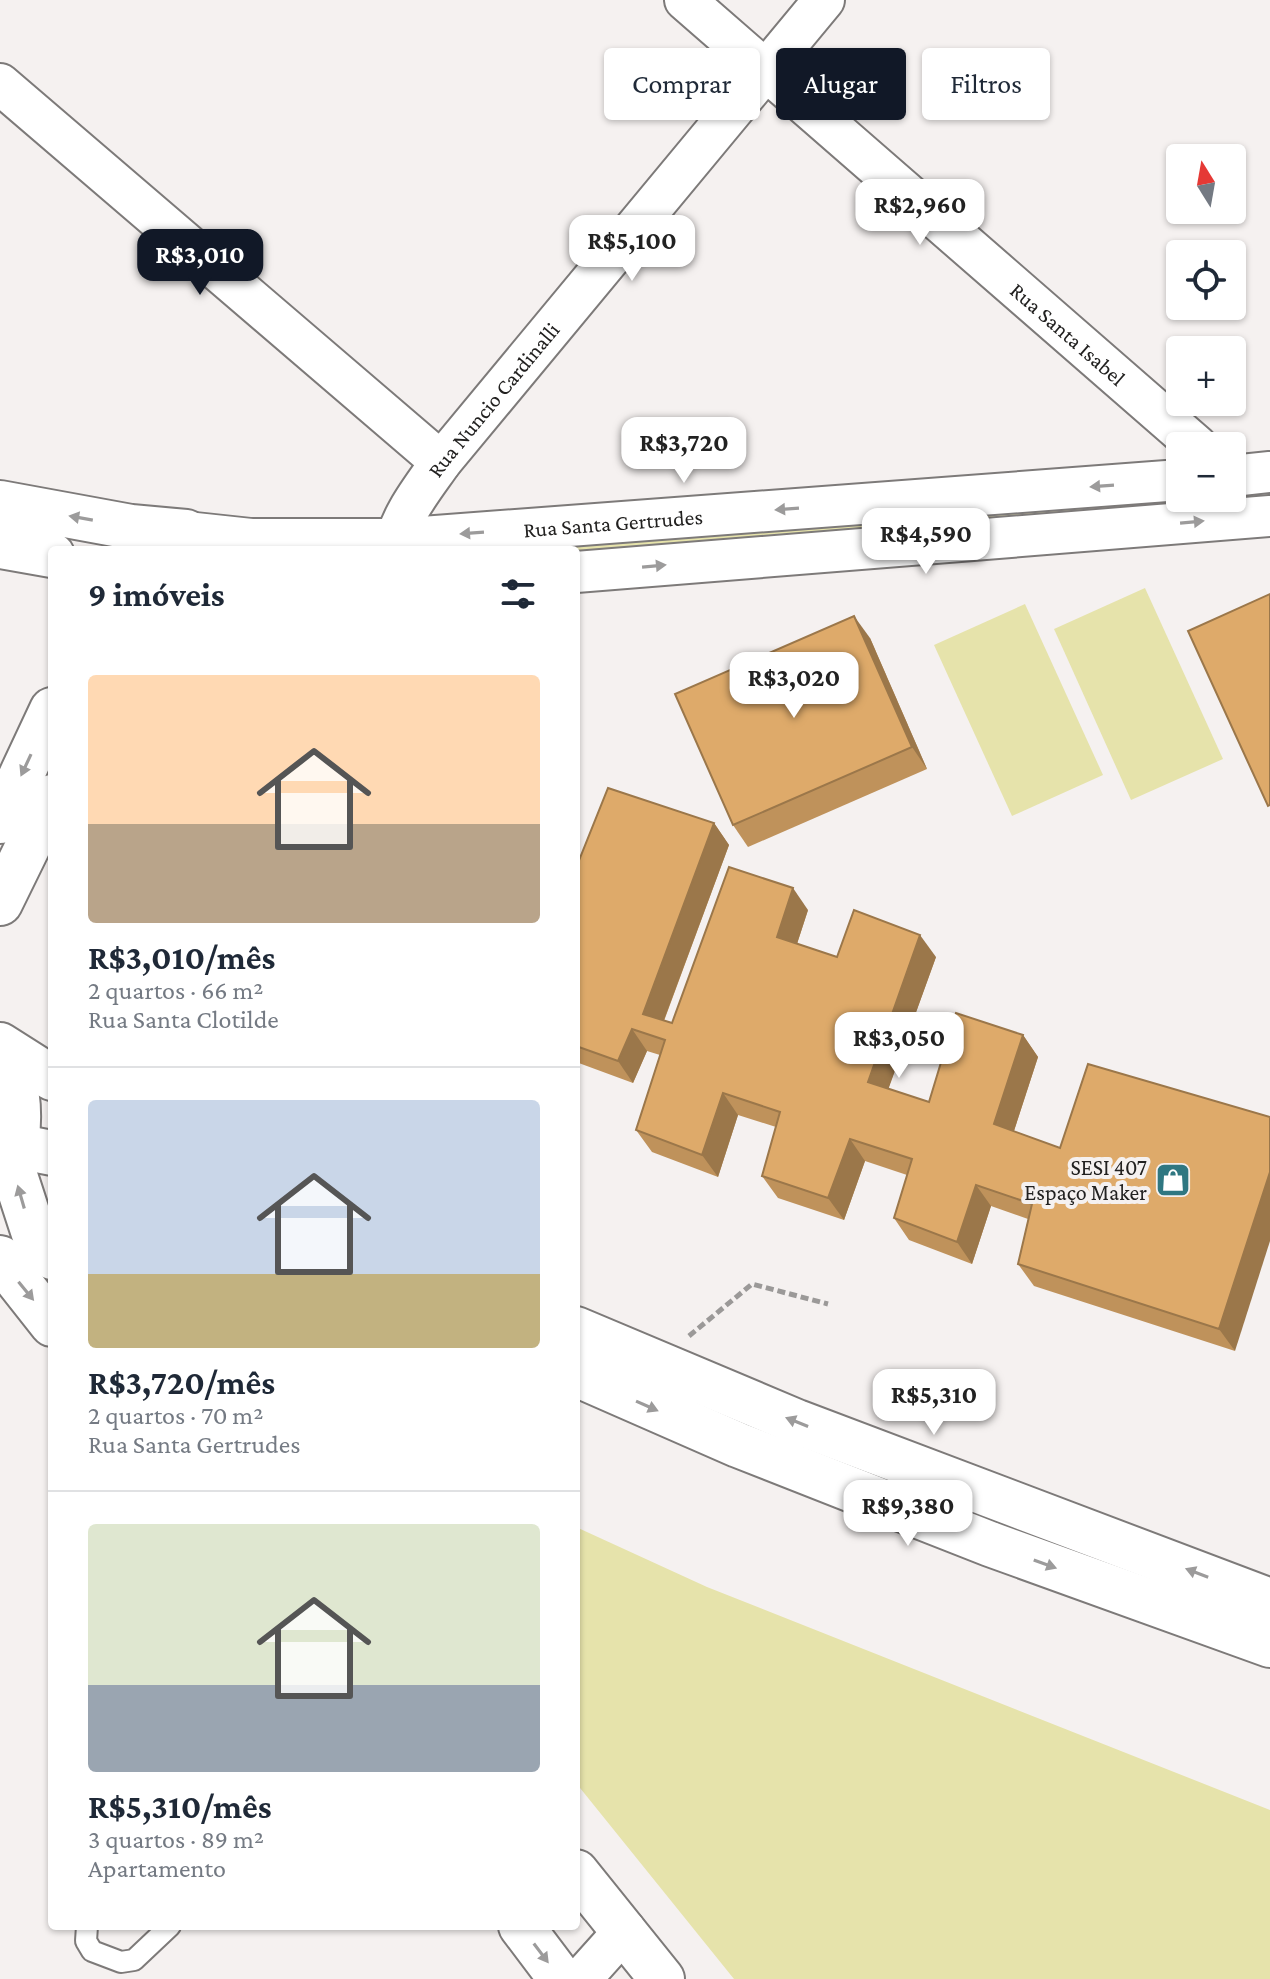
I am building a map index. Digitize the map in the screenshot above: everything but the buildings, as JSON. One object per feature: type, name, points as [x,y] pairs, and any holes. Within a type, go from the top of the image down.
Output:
[{"type":"street","name":"Rua Santa Isabel","points":[[685,0],[1181,432]]},
{"type":"street","name":"Rua Nuncio Cardinalli","points":[[395,544],[414,500],[441,462],[824,0]]},
{"type":"street","points":[[0,84],[441,462]]},
{"type":"street","points":[[1246,475],[1270,472]]},
{"type":"street","name":"Rua Santa Gertrudes","points":[[0,503],[128,538],[395,544],[1166,481]]},
{"type":"street","name":"Rua Santa Gertrudes","points":[[580,572],[1270,516]]},
{"type":"street","points":[[0,546],[48,554]]},
{"type":"street","points":[[0,821],[48,719]]},
{"type":"street","points":[[0,903],[48,805]]},
{"type":"street","points":[[0,1045],[48,1075]]},
{"type":"street","points":[[0,1045],[12,1067],[17,1092],[19,1152],[36,1240],[48,1253]]},
{"type":"street","points":[[0,1258],[48,1319]]},
{"type":"street","points":[[580,1331],[797,1422],[1270,1601]]},
{"type":"street","points":[[580,1376],[738,1445],[990,1544],[1270,1645]]},
{"type":"street","points":[[580,1877],[662,1979]]},
{"type":"street","points":[[524,1930],[561,1979]]},
{"type":"street","points":[[581,1979],[625,1930]]},
{"type":"lane","points":[[87,1930],[86,1941],[92,1951],[121,1962],[134,1960],[166,1930]]},
{"type":"path","points":[[674,1332],[688,1337],[752,1284],[828,1304]]},
{"type":"shaded area","points":[[1166,499],[1166,511],[580,564],[580,546],[485,546]]},
{"type":"shaded area","points":[[1145,588],[1223,759],[1131,800],[1054,629]]},
{"type":"shaded area","points":[[1025,604],[1103,775],[1012,816],[934,645]]},
{"type":"shaded area","points":[[580,1529],[707,1587],[1270,1810],[1270,1979],[734,1979],[580,1788]]},
{"type":"place","name":"SESI 407 Espaço Maker","points":[[1173,1180]]}]
